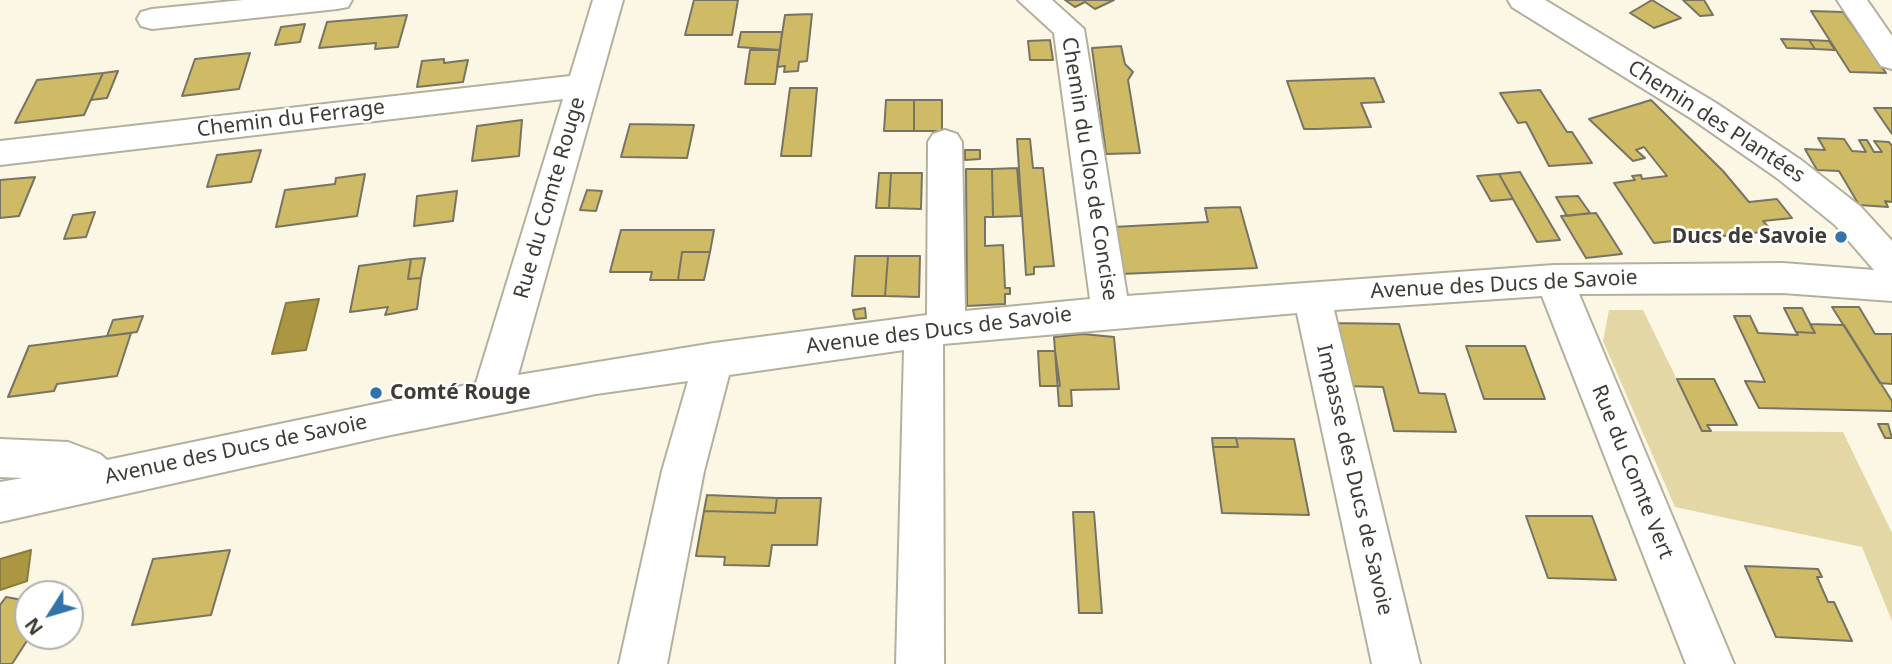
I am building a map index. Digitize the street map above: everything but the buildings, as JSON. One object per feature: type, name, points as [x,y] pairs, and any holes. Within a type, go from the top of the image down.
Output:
[{"type":"street","points":[[152,19],[337,0]]},
{"type":"street","name":"Rue du Comte Rouge","points":[[492,396],[608,0]]},
{"type":"street","name":"Chemin du Clos de Concise","points":[[1033,0],[1069,29],[1111,312]]},
{"type":"street","name":"Chemin des Plantées","points":[[1523,0],[1704,111],[1789,169],[1848,216],[1892,266]]},
{"type":"street","points":[[1852,0],[1892,59]]},
{"type":"street","name":"Chemin du Ferrage","points":[[0,153],[582,86]]},
{"type":"street","points":[[920,664],[945,142]]},
{"type":"street","name":"Avenue des Ducs de Savoie","points":[[0,502],[492,396],[714,359],[935,329],[1312,296],[1554,280],[1783,278],[1892,286]]},
{"type":"street","name":"Rue du Comte Vert","points":[[1554,280],[1710,664]]},
{"type":"street","name":"Impasse des Ducs de Savoie","points":[[1312,296],[1396,664]]},
{"type":"street","points":[[643,664],[682,471],[714,359]]},
{"type":"street","points":[[0,458],[68,461],[85,467],[99,480]]},
{"type":"shaded area","points":[[319,299],[306,350],[272,354],[286,303]]},
{"type":"shaded area","points":[[1609,310],[1643,310],[1702,431],[1843,432],[1892,533],[1892,621],[1862,547],[1675,507],[1603,341]]},
{"type":"shaded area","points":[[31,550],[27,580],[14,580],[14,585],[0,590],[0,559]]},
{"type":"place","name":"Ducs de Savoie","points":[[1841,237]]},
{"type":"place","name":"Comté Rouge","points":[[376,393]]}]
